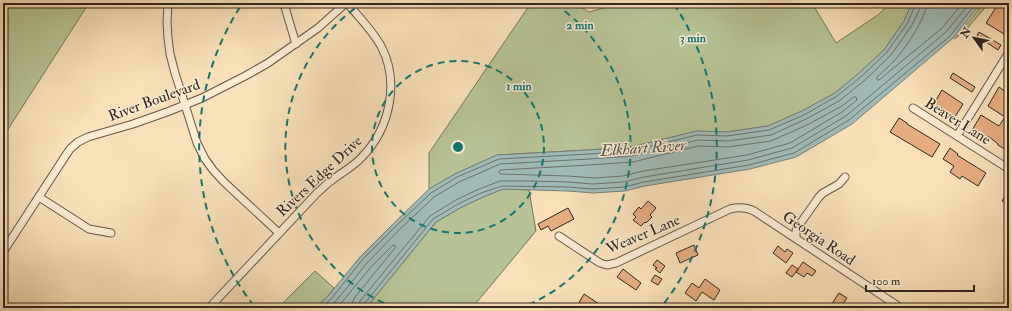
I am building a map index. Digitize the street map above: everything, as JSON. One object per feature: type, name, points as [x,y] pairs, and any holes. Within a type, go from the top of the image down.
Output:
[{"type":"street","points":[[168,3],[168,44],[197,143],[213,170],[279,233]]},
{"type":"street","points":[[284,3],[296,44]]},
{"type":"street","name":"River Boulevard","points":[[3,252],[64,158],[78,142],[97,134],[133,124],[186,105],[248,75],[318,28],[347,3]]},
{"type":"street","name":"Rivers Edge Drive","points":[[208,308],[317,193],[330,181],[351,167],[363,156],[374,143],[381,130],[386,116],[391,87],[388,61],[374,34],[347,3]]},
{"type":"street","points":[[957,136],[1009,52]]},
{"type":"street","name":"Beaver Lane","points":[[913,108],[1009,169]]},
{"type":"street","points":[[796,238],[797,228],[819,197],[839,184],[845,177]]},
{"type":"street","points":[[39,196],[89,228],[111,233]]},
{"type":"street","name":"Georgia Road","points":[[742,207],[754,211],[901,308]]},
{"type":"street","name":"Weaver Lane","points":[[559,236],[600,263],[608,265],[616,264],[730,209],[742,207]]},
{"type":"green space","points":[[3,3],[89,3],[3,137]]},
{"type":"green space","points":[[531,3],[575,3],[589,12],[620,3],[812,3],[836,43],[878,15],[890,3],[912,3],[904,21],[884,50],[859,73],[835,93],[802,111],[768,126],[727,132],[697,131],[631,147],[497,155],[455,174],[429,189],[429,153]]},
{"type":"green space","points":[[983,3],[989,3],[964,32],[954,39],[976,13]]},
{"type":"green space","points":[[503,189],[529,190],[536,231],[472,308],[431,308],[422,305],[420,308],[366,308],[436,222],[460,208]]},
{"type":"green space","points":[[315,271],[334,288],[328,296],[315,308],[278,308]]},
{"type":"water","name":"Elkhart River","points":[[912,3],[981,3],[953,38],[852,124],[796,157],[750,169],[645,186],[625,191],[593,193],[503,189],[460,208],[436,222],[366,308],[315,308],[328,296],[360,257],[429,189],[455,174],[497,155],[631,147],[697,131],[727,132],[768,126],[802,111],[835,93],[859,73],[884,50],[904,21]]},
{"type":"building","points":[[998,4],[1009,11],[1009,37],[986,23]]},
{"type":"building","points":[[979,32],[1001,45],[998,50],[977,36]]},
{"type":"building","points":[[953,73],[975,87],[972,92],[950,78]]},
{"type":"building","points":[[999,87],[1009,94],[1009,152],[988,136],[985,141],[971,132],[981,115],[999,126],[1005,117],[988,106]]},
{"type":"building","points":[[942,90],[963,104],[955,117],[933,105]]},
{"type":"building","points":[[899,118],[940,144],[932,157],[890,132]]},
{"type":"building","points":[[950,148],[958,154],[957,155],[986,173],[978,186],[962,176],[960,179],[950,172],[954,166],[943,159]]},
{"type":"building","points":[[1009,189],[1009,205],[1002,201]]},
{"type":"building","points":[[648,201],[656,208],[650,215],[652,217],[641,226],[633,220],[636,217],[633,214],[639,207],[641,209]]},
{"type":"building","points":[[568,208],[574,219],[551,231],[548,226],[541,230],[538,224]]},
{"type":"building","points":[[694,245],[698,255],[680,263],[676,253]]},
{"type":"building","points":[[778,246],[785,252],[787,249],[793,253],[786,263],[773,253]]},
{"type":"building","points":[[657,260],[665,266],[660,273],[653,265]]},
{"type":"building","points":[[803,262],[816,271],[812,276],[807,273],[804,277],[796,272]]},
{"type":"building","points":[[792,265],[798,269],[792,277],[786,273]]},
{"type":"building","points":[[623,269],[641,283],[636,290],[617,277]]},
{"type":"building","points":[[655,275],[662,279],[658,285],[651,281]]},
{"type":"building","points":[[705,279],[720,290],[714,300],[702,292],[696,301],[685,293],[692,283],[699,288]]},
{"type":"building","points":[[839,293],[847,298],[840,308],[829,308]]},
{"type":"building","points":[[584,294],[605,308],[576,308]]}]
